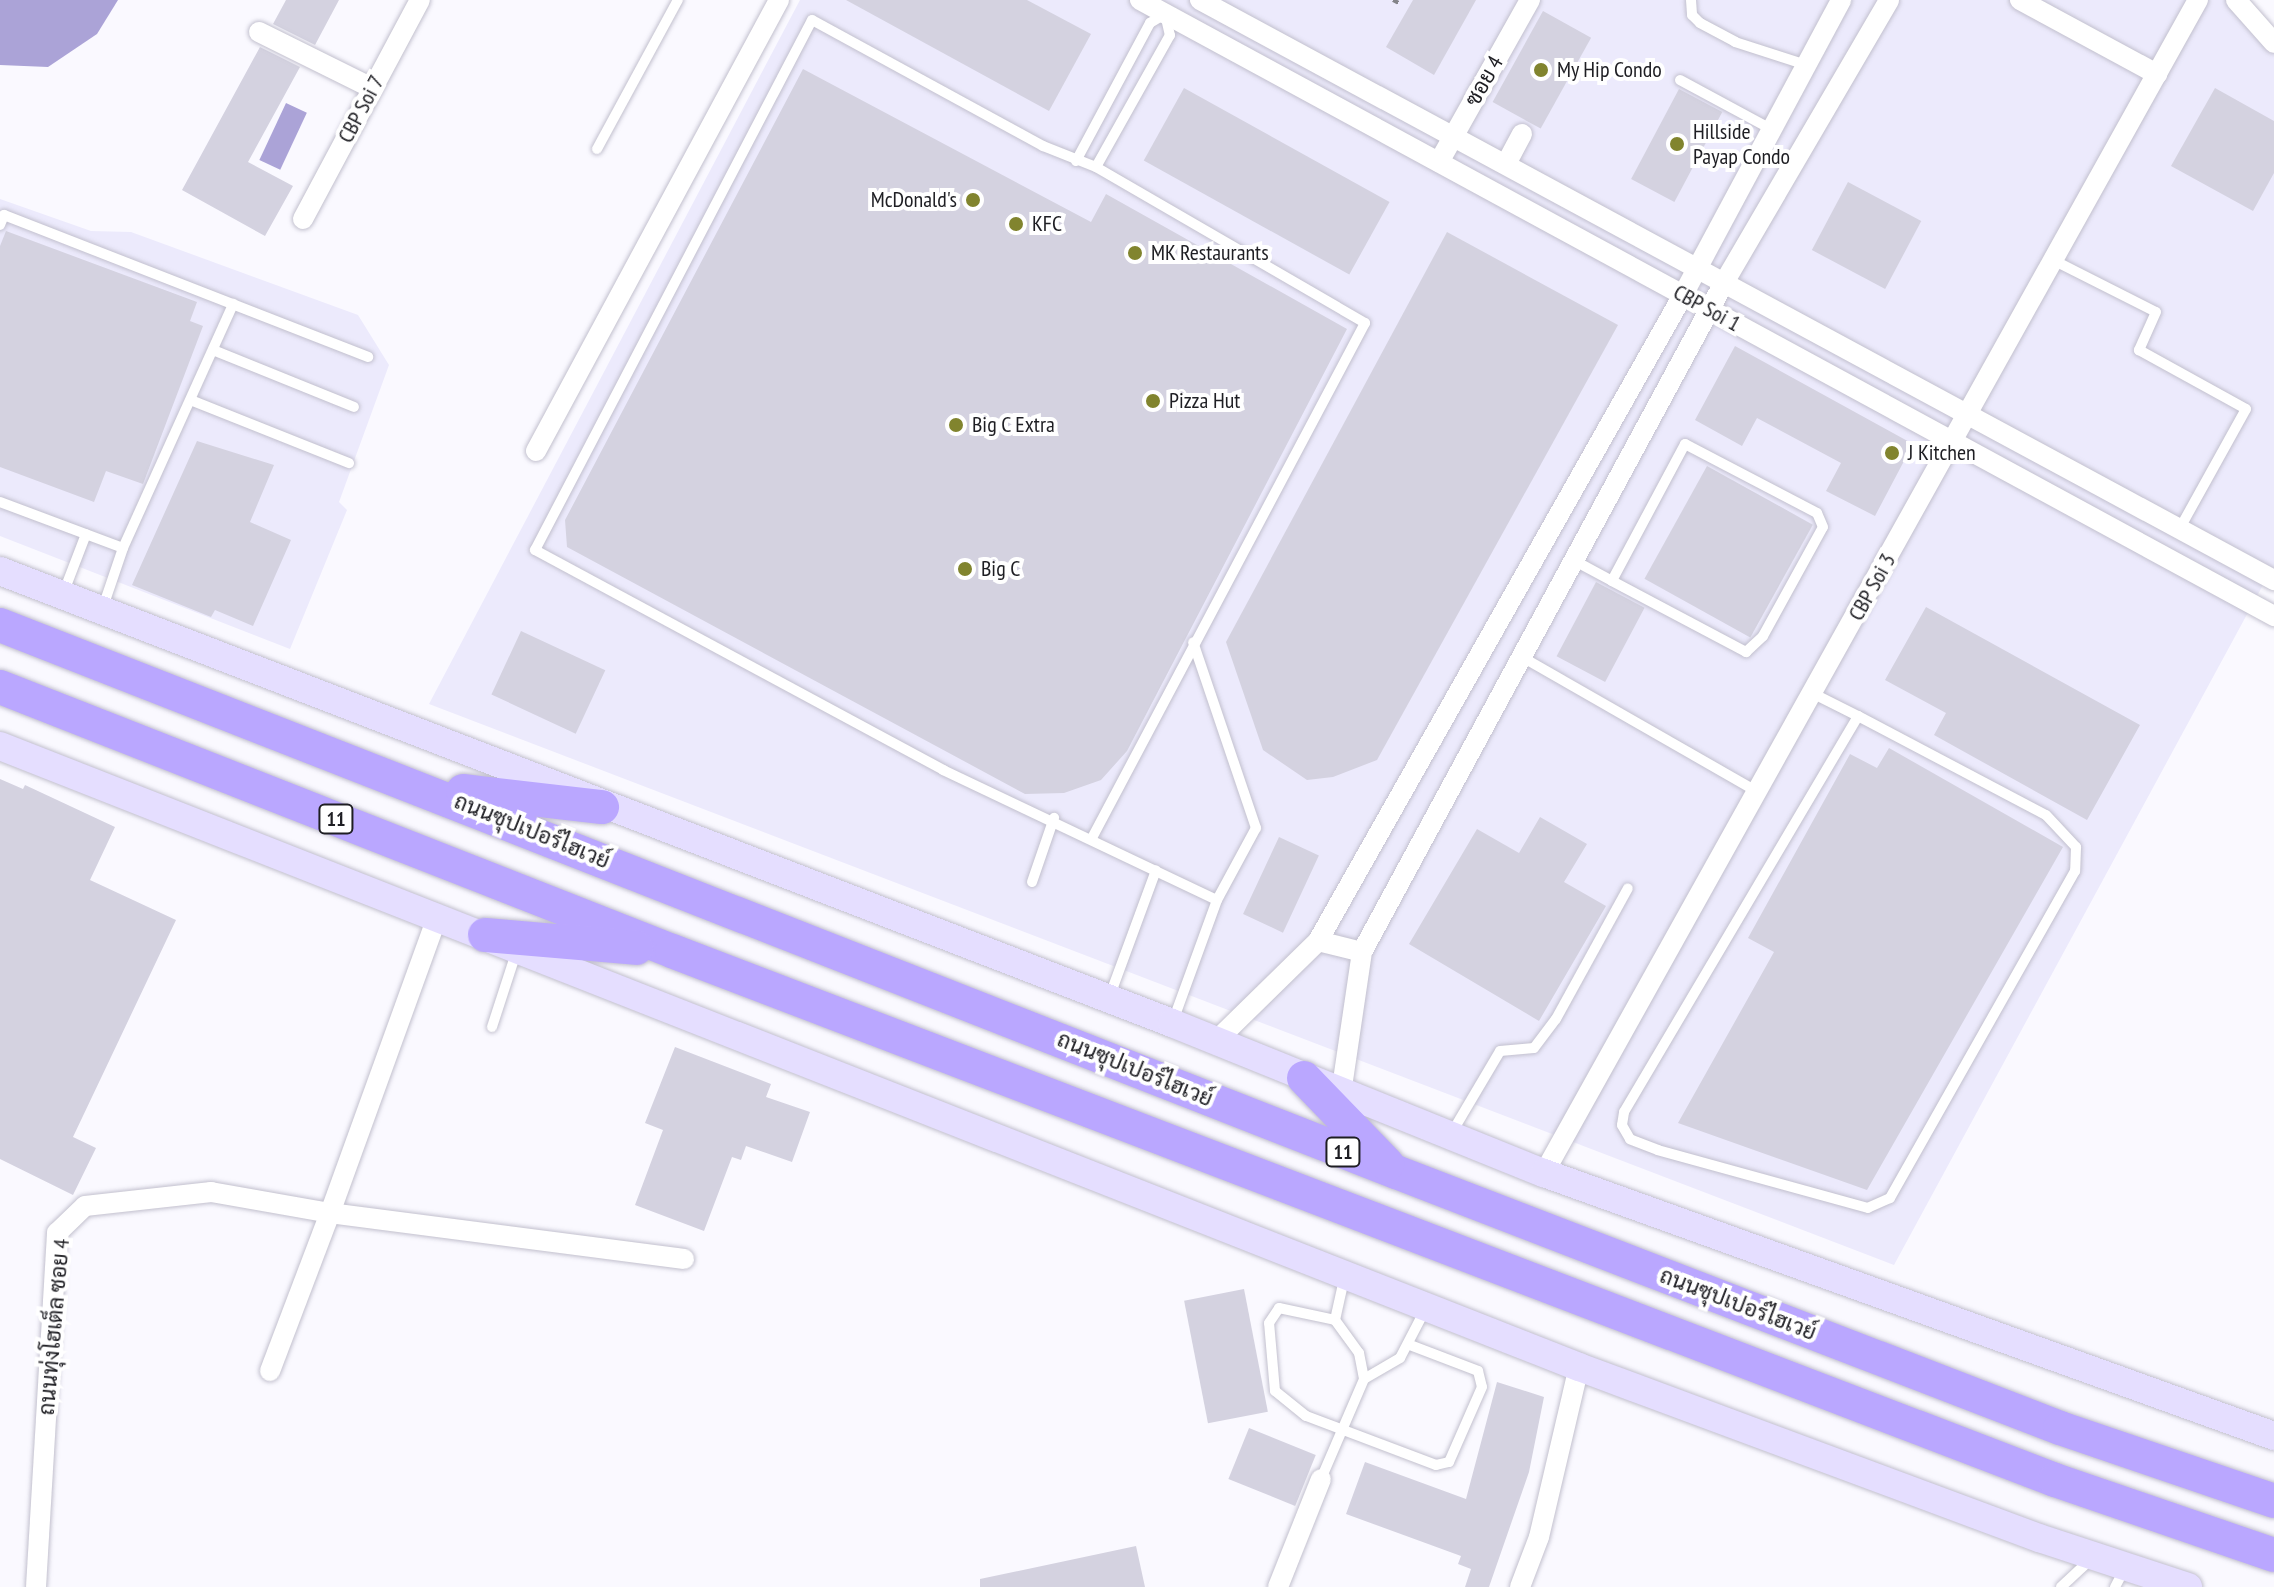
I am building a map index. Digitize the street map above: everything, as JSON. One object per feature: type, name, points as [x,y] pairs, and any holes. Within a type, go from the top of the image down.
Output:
[{"type":"highway","name":"ถนนซุปเปอร์ไฮเวย์","points":[[0,625],[419,786],[1396,1172],[2060,1428],[2274,1501]]},
{"type":"highway","name":"11","points":[[0,687],[672,951],[2040,1474],[2274,1555]]},
{"type":"highway","points":[[419,786],[602,807]]},
{"type":"highway","points":[[485,935],[672,951]]},
{"type":"highway","points":[[1304,1078],[1396,1172]]},
{"type":"main road","points":[[0,571],[602,807],[1172,1023],[1341,1094],[1544,1173],[2274,1436]]},
{"type":"main road","points":[[0,746],[1579,1367],[2094,1556],[2120,1577],[2188,1587]]},
{"type":"street","name":"CBP Soi 7","points":[[303,219],[420,0]]},
{"type":"street","points":[[536,451],[779,0]]},
{"type":"street","name":"CBP Soi 1","points":[[1140,0],[1169,7],[1439,162],[2274,616]]},
{"type":"street","name":"CBP Soi 1","points":[[1200,0],[1968,411],[2274,580]]},
{"type":"street","name":"ซอย 4","points":[[1439,162],[1530,0]]},
{"type":"street","points":[[1215,1042],[1318,941],[1683,295],[1841,0]]},
{"type":"street","points":[[1341,1094],[1362,952],[1725,281],[1889,0]]},
{"type":"street","name":"CBP Soi 3","points":[[1544,1173],[1756,791],[1814,694],[2198,0]]},
{"type":"street","points":[[2236,0],[2274,43]]},
{"type":"street","points":[[2026,1],[2157,74]]},
{"type":"street","points":[[259,32],[372,88]]},
{"type":"street","points":[[1506,164],[1522,134]]},
{"type":"street","points":[[270,1371],[437,917]]},
{"type":"street","points":[[1318,941],[1362,952]]},
{"type":"street","name":"ถนนทุ่งโฮเต็ล ซอย 4","points":[[36,1587],[57,1233],[85,1206],[211,1192],[330,1213],[684,1259]]},
{"type":"street","points":[[1520,1587],[1539,1537],[1579,1367]]},
{"type":"street","points":[[1278,1587],[1321,1479]]},
{"type":"lane","points":[[597,149],[678,0]]},
{"type":"lane","points":[[1691,0],[1692,15],[1700,23],[1735,42],[1806,65]]},
{"type":"lane","points":[[1076,161],[1150,23],[1169,7]]},
{"type":"lane","points":[[1096,167],[1170,35],[1169,7]]},
{"type":"lane","points":[[1092,838],[1193,642],[1365,323],[1096,167],[1076,161],[812,20],[535,550],[943,770],[1054,818],[1092,838],[1217,900]]},
{"type":"lane","points":[[1680,80],[1771,129]]},
{"type":"lane","points":[[0,225],[4,215],[368,357]]},
{"type":"lane","points":[[2053,260],[2156,312],[2139,350],[2246,409],[2180,528]]},
{"type":"lane","points":[[101,611],[123,548],[193,401],[233,304]]},
{"type":"lane","points":[[213,350],[354,407]]},
{"type":"lane","points":[[193,401],[349,463]]},
{"type":"lane","points":[[1575,561],[1612,581],[1746,652],[1763,636],[1823,527],[1817,513],[1685,444],[1612,581]]},
{"type":"lane","points":[[0,502],[123,548]]},
{"type":"lane","points":[[62,596],[86,534]]},
{"type":"lane","points":[[1172,1023],[1217,900],[1256,828],[1193,642]]},
{"type":"lane","points":[[1522,657],[1756,791]]},
{"type":"lane","points":[[1814,694],[1858,716],[2046,815],[2076,847],[2075,871],[1890,1198],[1868,1208],[1658,1150],[1630,1139],[1622,1125],[1624,1112],[1858,716]]},
{"type":"lane","points":[[1032,882],[1054,818]]},
{"type":"lane","points":[[1109,999],[1156,870]]},
{"type":"lane","points":[[1450,1136],[1500,1051],[1534,1048],[1556,1019],[1628,888]]},
{"type":"lane","points":[[492,1027],[517,947]]},
{"type":"lane","points":[[1335,1320],[1345,1274]]},
{"type":"lane","points":[[1321,1479],[1342,1430],[1364,1379],[1359,1353],[1335,1320],[1289,1306],[1279,1308],[1269,1323],[1275,1391],[1306,1416],[1342,1430],[1436,1465],[1449,1462],[1482,1387],[1478,1371],[1410,1345]]},
{"type":"lane","points":[[1364,1379],[1385,1371],[1410,1345],[1427,1306]]},
{"type":"lane","points":[[2061,1587],[2094,1556]]},
{"type":"shaded area","points":[[0,0],[118,0],[97,34],[48,67],[0,65]]},
{"type":"shaded area","points":[[800,0],[2247,0],[2274,30],[2274,574],[2270,572],[1894,1265],[429,704]]},
{"type":"shaded area","points":[[286,103],[307,113],[280,170],[259,160]]},
{"type":"shaded area","points":[[0,199],[91,231],[131,232],[358,315],[389,365],[339,502],[347,510],[290,649],[0,536]]},
{"type":"building","points":[[286,0],[339,0],[315,45],[273,24]]},
{"type":"building","points":[[846,0],[1027,0],[1091,34],[1049,111]]},
{"type":"building","points":[[1413,0],[1476,0],[1434,75],[1386,47]]},
{"type":"building","name":"My Hip Condo","points":[[1543,11],[1591,38],[1541,129],[1493,102]]},
{"type":"building","points":[[260,47],[300,67],[248,162],[293,186],[265,236],[182,190]]},
{"type":"building","name":"Big C Extra","points":[[803,69],[1091,222],[1106,194],[1347,329],[1127,751],[1101,780],[1064,793],[1025,794],[567,547],[565,520]]},
{"type":"building","points":[[1184,88],[1390,202],[1349,275],[1144,161]]},
{"type":"building","points":[[2215,88],[2274,121],[2274,173],[2253,211],[2171,166]]},
{"type":"building","name":"Hillside Payap Condo","points":[[1679,89],[1722,112],[1674,202],[1631,179]]},
{"type":"building","points":[[1848,182],[1921,221],[1885,289],[1812,250]]},
{"type":"building","points":[[6,231],[197,302],[190,321],[203,326],[143,484],[106,471],[94,502],[0,467],[0,246]]},
{"type":"building","points":[[1447,232],[1618,325],[1377,760],[1333,777],[1307,780],[1263,750],[1226,642]]},
{"type":"building","points":[[1735,346],[1913,444],[1875,516],[1826,491],[1841,463],[1757,418],[1742,446],[1695,420]]},
{"type":"building","points":[[197,441],[274,465],[250,522],[291,540],[253,626],[215,610],[211,617],[132,585]]},
{"type":"building","points":[[1707,466],[1813,525],[1750,637],[1644,579]]},
{"type":"building","points":[[1596,582],[1645,608],[1605,682],[1557,656]]},
{"type":"building","points":[[1926,607],[2140,725],[2087,820],[1934,735],[1946,713],[1885,680]]},
{"type":"building","points":[[521,631],[605,670],[576,734],[491,694]]},
{"type":"building","points":[[1889,748],[2063,847],[1867,1190],[1678,1123],[1774,952],[1748,938],[1850,754],[1877,768]]},
{"type":"building","points":[[0,779],[23,789],[25,785],[115,827],[90,880],[176,920],[73,1137],[96,1148],[73,1195],[0,1159]]},
{"type":"building","points":[[1540,817],[1587,844],[1564,882],[1606,906],[1539,1021],[1409,944],[1477,829],[1519,853]]},
{"type":"building","points":[[1279,837],[1319,856],[1283,933],[1243,914]]},
{"type":"building","points":[[675,1047],[771,1084],[766,1097],[810,1112],[792,1162],[746,1146],[741,1160],[732,1157],[704,1231],[635,1205],[663,1130],[645,1123]]},
{"type":"building","points":[[1244,1289],[1268,1412],[1208,1423],[1184,1301]]},
{"type":"building","points":[[1497,1382],[1544,1397],[1529,1472],[1489,1587],[1465,1587],[1471,1569],[1458,1564],[1461,1556],[1346,1514],[1365,1462],[1466,1499]]},
{"type":"building","points":[[1249,1428],[1316,1455],[1295,1506],[1228,1479]]},
{"type":"building","points":[[1136,1546],[1145,1587],[980,1587],[980,1579]]},
{"type":"place","name":"My Hip Condo","points":[[1541,70]]},
{"type":"place","name":"Hillside Payap Condo","points":[[1677,144]]},
{"type":"place","name":"McDonald's","points":[[973,200]]},
{"type":"place","name":"KFC","points":[[1016,224]]},
{"type":"place","name":"MK Restaurants","points":[[1135,253]]},
{"type":"place","name":"Pizza Hut","points":[[1153,401]]},
{"type":"place","name":"Big C Extra","points":[[956,425]]},
{"type":"place","name":"J Kitchen","points":[[1892,453]]},
{"type":"place","name":"Big C","points":[[965,569]]}]
